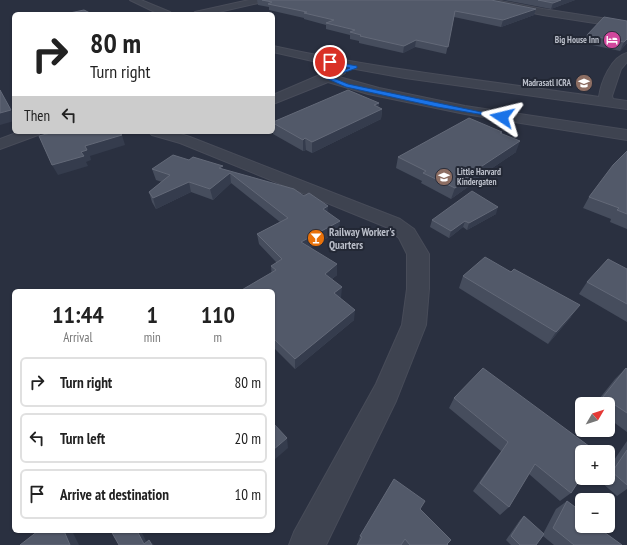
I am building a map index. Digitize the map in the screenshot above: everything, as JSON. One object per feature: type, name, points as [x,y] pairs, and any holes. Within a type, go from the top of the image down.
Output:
[{"type":"street","points":[[134,0],[162,12]]},
{"type":"street","points":[[207,12],[260,0]]},
{"type":"street","points":[[483,0],[505,2],[543,12],[627,25]]},
{"type":"street","points":[[275,49],[355,67],[458,83],[606,99],[627,99]]},
{"type":"street","points":[[606,99],[615,68],[627,56]]},
{"type":"street","points":[[276,97],[355,67]]},
{"type":"street","points":[[326,77],[346,85],[437,105],[502,117],[627,135]]},
{"type":"street","points":[[525,85],[606,99],[627,105]]},
{"type":"street","points":[[0,144],[28,134]]},
{"type":"street","points":[[176,134],[194,136],[393,222],[407,234],[418,254],[419,277],[414,325],[386,392],[307,545]]},
{"type":"building","points":[[262,0],[491,0],[536,9],[503,20],[455,11],[448,47],[416,40],[404,46],[360,36],[361,35],[350,32],[355,30],[326,23],[334,20],[304,13],[307,12],[268,4],[272,2]]},
{"type":"building","points":[[538,0],[561,0],[553,3]]},
{"type":"building","points":[[84,10],[88,12],[74,12]]},
{"type":"building","points":[[604,17],[627,21],[627,39],[624,42],[587,35]]},
{"type":"building","points":[[0,90],[11,110],[0,113]]},
{"type":"building","points":[[348,90],[379,103],[374,105],[382,109],[312,142],[305,138],[303,140],[275,124],[275,121]]},
{"type":"building","points":[[469,118],[520,141],[473,172],[475,173],[455,188],[423,173],[426,171],[398,157]]},
{"type":"building","points":[[46,134],[122,135],[85,146],[87,150],[81,152],[84,156],[52,165],[39,136]]},
{"type":"building","points":[[627,151],[627,214],[617,210],[619,208],[589,197],[613,165]]},
{"type":"building","points":[[173,155],[189,160],[193,157],[223,166],[219,168],[294,189],[304,196],[309,193],[328,206],[323,209],[340,221],[301,242],[337,264],[325,274],[342,287],[334,293],[355,310],[295,359],[275,340],[275,289],[243,289],[276,270],[271,266],[282,259],[257,234],[288,218],[230,173],[210,189],[189,182],[153,198],[149,192],[170,175],[152,169]]},
{"type":"building","points":[[472,191],[498,207],[469,223],[465,221],[451,231],[432,220]]},
{"type":"building","points":[[485,257],[511,272],[514,269],[580,305],[556,332],[463,276]]},
{"type":"building","points":[[608,259],[627,269],[627,304],[587,282]]},
{"type":"building","points":[[483,368],[588,445],[575,445],[576,485],[571,493],[535,464],[509,507],[480,483],[508,442],[454,398]]},
{"type":"building","points":[[626,368],[627,413],[615,405],[615,397],[603,397]]},
{"type":"building","points":[[275,425],[287,438],[275,448]]},
{"type":"building","points":[[627,450],[627,485],[615,475],[615,468]]},
{"type":"building","points":[[394,479],[425,501],[420,509],[451,540],[447,544],[448,545],[410,545],[405,539],[401,545],[357,545],[362,537],[360,536]]},
{"type":"building","points":[[567,501],[575,507],[575,533],[605,533],[622,545],[574,545],[553,528]]},
{"type":"building","points":[[524,516],[544,534],[536,545],[520,545],[511,536]]},
{"type":"building","points":[[35,533],[65,533],[70,545],[20,545]]},
{"type":"building","points":[[112,533],[138,533],[144,544],[149,540],[152,545],[119,545]]},
{"type":"place","name":"Big House Inn","points":[[612,40]]},
{"type":"place","name":"Madrasatl ICRA","points":[[584,83]]},
{"type":"place","name":"Little Harvard Kindergaten","points":[[444,177]]},
{"type":"place","name":"Railway Worker's Quarters","points":[[316,238]]},
{"type":"route","points":[[330,62],[355,67],[326,77],[346,85],[437,105],[502,117]]}]
